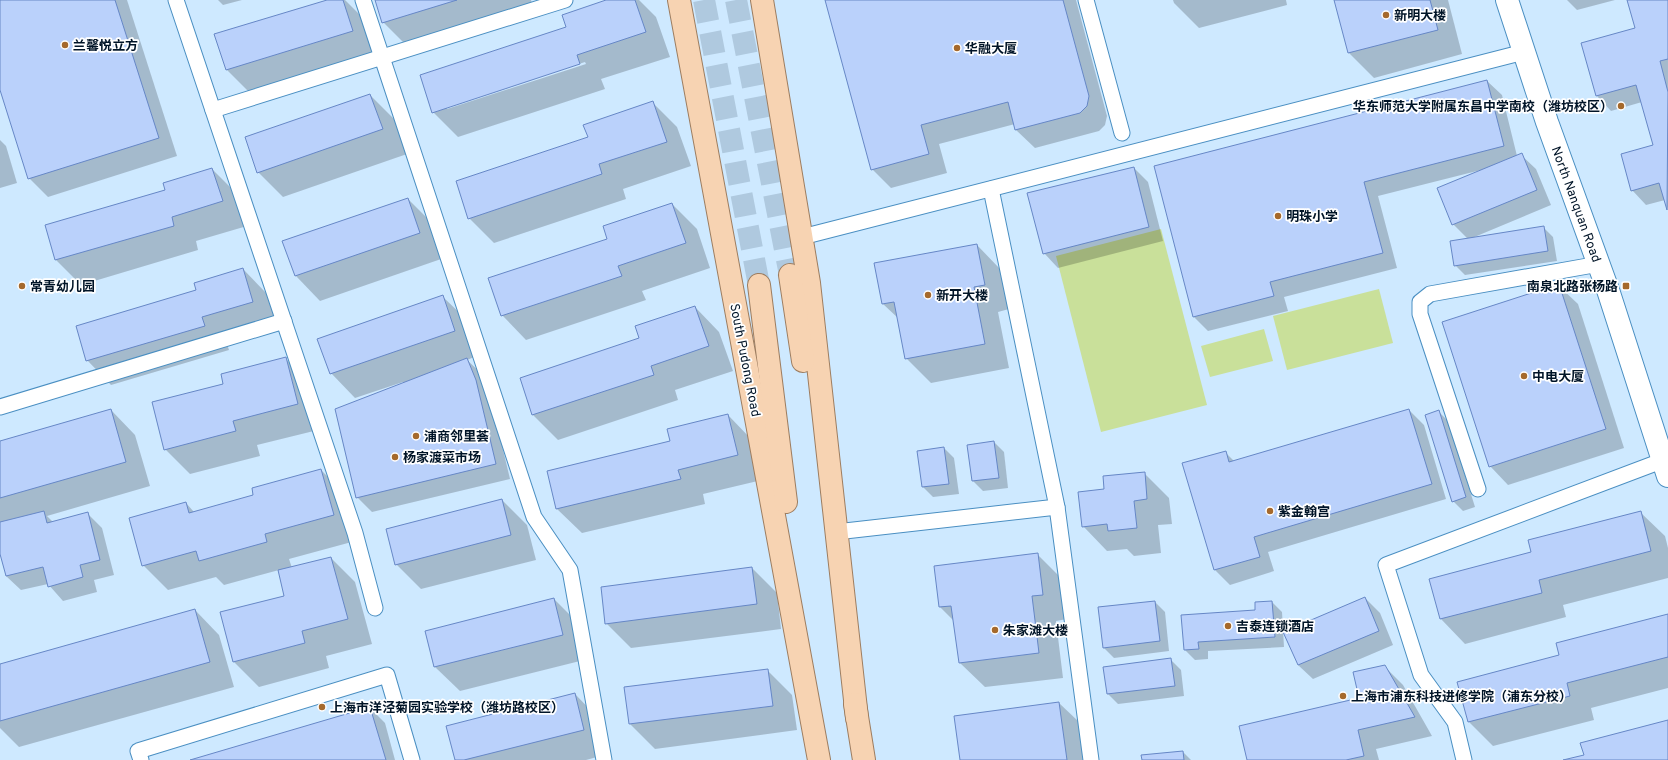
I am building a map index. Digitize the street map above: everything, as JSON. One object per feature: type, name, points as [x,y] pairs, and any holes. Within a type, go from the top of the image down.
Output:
[{"type":"main road","name":"South Pudong Road","points":[[679,0],[813,721]]},
{"type":"main road","points":[[762,0],[809,284],[857,718]]},
{"type":"main road","points":[[790,275],[864,760]]},
{"type":"main road","name":"South Pudong Road","points":[[759,285],[819,760]]},
{"type":"street","name":"North Nanquan Road","points":[[1507,0],[1550,129],[1599,264],[1666,468]]},
{"type":"lane","points":[[176,0],[355,533],[375,608]]},
{"type":"lane","points":[[363,0],[534,517],[570,570],[604,760]]},
{"type":"lane","points":[[213,110],[565,0]]},
{"type":"lane","points":[[1086,0],[1122,133]]},
{"type":"lane","points":[[802,237],[1524,52]]},
{"type":"lane","points":[[991,188],[1057,507],[1091,760]]},
{"type":"lane","points":[[1478,489],[1420,314],[1420,302],[1430,294],[1599,264]]},
{"type":"lane","points":[[0,407],[284,321]]},
{"type":"lane","points":[[1464,760],[1455,722],[1421,675],[1386,565],[1666,468]]},
{"type":"lane","points":[[836,532],[1057,507]]},
{"type":"lane","points":[[141,760],[138,751],[387,675],[412,760]]},
{"type":"green space","points":[[1161,229],[1207,405],[1101,432],[1056,256]]},
{"type":"green space","points":[[1379,289],[1393,343],[1287,370],[1273,316]]},
{"type":"green space","points":[[1264,329],[1273,361],[1210,377],[1201,346]]},
{"type":"building","name":"兰馨·悦立方","points":[[0,0],[115,0],[159,138],[28,179],[0,90]]},
{"type":"building","points":[[327,0],[343,0],[353,31],[226,70],[214,34]]},
{"type":"building","points":[[375,0],[457,0],[382,23]]},
{"type":"building","points":[[606,0],[635,0],[646,32],[577,55],[580,64],[432,113],[420,75],[566,27],[562,15]]},
{"type":"building","name":"华融大厦","points":[[825,0],[1063,0],[1089,96],[1087,106],[1080,113],[1015,130],[1008,102],[921,125],[929,154],[871,170]]},
{"type":"building","name":"新明大楼","points":[[1334,0],[1430,0],[1438,30],[1348,53]]},
{"type":"building","points":[[1627,0],[1668,0],[1668,59],[1660,61],[1668,92],[1667,210],[1659,183],[1631,191],[1621,154],[1653,145],[1636,85],[1596,96],[1581,43],[1635,28]]},
{"type":"building","points":[[1487,80],[1504,146],[1364,182],[1383,253],[1270,282],[1274,296],[1193,317],[1154,166]]},
{"type":"building","points":[[370,94],[383,129],[257,173],[245,137]]},
{"type":"building","points":[[653,101],[667,142],[599,164],[602,174],[468,219],[456,181],[588,137],[583,125]]},
{"type":"building","points":[[1522,153],[1537,190],[1452,225],[1437,188]]},
{"type":"building","points":[[1134,167],[1149,227],[1043,254],[1027,193]]},
{"type":"building","points":[[212,168],[223,201],[172,217],[174,226],[55,260],[45,225],[165,190],[163,183]]},
{"type":"building","points":[[408,198],[420,233],[295,276],[282,241]]},
{"type":"building","points":[[672,203],[686,243],[618,266],[622,276],[501,316],[488,278],[607,239],[603,226]]},
{"type":"building","points":[[1544,226],[1548,251],[1454,266],[1450,241]]},
{"type":"building","name":"新开大楼","points":[[977,244],[985,285],[974,287],[985,344],[905,359],[894,302],[882,304],[874,263]]},
{"type":"building","points":[[243,268],[253,302],[202,317],[205,326],[86,361],[76,326],[196,290],[194,283]]},
{"type":"building","name":"中电大厦","points":[[1559,284],[1606,429],[1489,467],[1442,322]]},
{"type":"building","points":[[443,295],[455,331],[330,374],[317,339]]},
{"type":"building","points":[[695,306],[709,346],[651,366],[654,375],[532,415],[520,378],[639,338],[635,326]]},
{"type":"building","points":[[286,357],[298,404],[233,421],[236,431],[164,450],[152,402],[223,384],[221,374]]},
{"type":"building","name":"浦商邻里荟","points":[[467,358],[476,380],[496,464],[356,498],[335,409]]},
{"type":"building","points":[[111,409],[126,462],[0,498],[0,441]]},
{"type":"building","name":"紫金翰宫","points":[[1409,409],[1432,484],[1254,537],[1260,557],[1214,570],[1182,463],[1226,451],[1229,462]]},
{"type":"building","points":[[1439,410],[1466,497],[1452,502],[1425,415]]},
{"type":"building","points":[[728,414],[738,455],[678,470],[681,479],[556,509],[547,471],[670,441],[667,429]]},
{"type":"building","points":[[994,441],[999,478],[972,481],[967,445]]},
{"type":"building","points":[[944,447],[949,484],[922,487],[917,451]]},
{"type":"building","points":[[321,469],[334,515],[265,534],[267,542],[199,561],[196,551],[142,566],[129,518],[186,502],[189,513],[253,495],[252,488]]},
{"type":"building","points":[[1145,472],[1147,499],[1134,501],[1137,528],[1108,531],[1107,524],[1082,527],[1078,492],[1104,489],[1103,476]]},
{"type":"building","points":[[502,499],[511,535],[395,565],[386,529]]},
{"type":"building","points":[[44,511],[47,523],[88,512],[100,560],[80,565],[83,577],[48,587],[43,567],[6,576],[0,554],[0,522]]},
{"type":"building","points":[[1641,511],[1651,551],[1539,580],[1542,593],[1440,619],[1429,579],[1531,552],[1528,540]]},
{"type":"building","name":"朱家滩大楼","points":[[1038,553],[1043,595],[1032,596],[1039,653],[959,663],[951,606],[939,607],[934,566]]},
{"type":"building","points":[[331,557],[348,619],[302,631],[305,643],[233,662],[220,612],[284,596],[278,570]]},
{"type":"building","points":[[752,567],[757,604],[605,624],[601,587]]},
{"type":"building","points":[[1365,597],[1379,631],[1298,665],[1283,632]]},
{"type":"building","points":[[554,598],[563,635],[434,667],[425,631]]},
{"type":"building","points":[[1155,601],[1160,641],[1103,648],[1098,607]]},
{"type":"building","name":"吉泰连锁酒店","points":[[1272,601],[1275,637],[1198,642],[1199,649],[1184,650],[1181,615],[1255,610],[1255,602]]},
{"type":"building","points":[[195,609],[210,662],[0,721],[0,664]]},
{"type":"building","points":[[1668,614],[1668,657],[1567,683],[1570,696],[1468,722],[1457,682],[1559,655],[1556,643]]},
{"type":"building","points":[[1171,658],[1175,686],[1107,694],[1103,667]]},
{"type":"building","points":[[1385,665],[1415,717],[1358,730],[1364,756],[1346,760],[1247,760],[1239,726],[1359,698],[1353,672]]},
{"type":"building","points":[[768,669],[773,706],[629,724],[624,687]]},
{"type":"building","points":[[575,693],[584,730],[464,760],[455,760],[446,726]]},
{"type":"building","points":[[1059,702],[1067,760],[960,760],[954,716]]},
{"type":"building","points":[[370,707],[386,760],[190,760]]},
{"type":"building","points":[[1668,720],[1668,760],[1563,760],[1584,755],[1580,743]]},
{"type":"building","points":[[1183,751],[1184,760],[1142,760],[1141,755]]},
{"type":"tunnel","points":[[704,0],[759,285]]},
{"type":"tunnel","points":[[736,0],[790,275]]},
{"type":"place","name":"新明大楼","points":[[1386,15]]},
{"type":"place","name":"兰馨·悦立方","points":[[65,45]]},
{"type":"place","name":"华融大厦","points":[[957,48]]},
{"type":"place","name":"华东师范大学附属东昌中学南校（潍坊校区）","points":[[1621,106]]},
{"type":"place","name":"明珠小学","points":[[1278,216]]},
{"type":"place","name":"常青幼儿园","points":[[22,286]]},
{"type":"place","name":"南泉北路张杨路","points":[[1626,286]]},
{"type":"place","name":"新开大楼","points":[[928,295]]},
{"type":"place","name":"中电大厦","points":[[1524,376]]},
{"type":"place","name":"浦商邻里荟","points":[[416,436]]},
{"type":"place","name":"杨家渡菜市场","points":[[395,457]]},
{"type":"place","name":"紫金翰宫","points":[[1270,511]]},
{"type":"place","name":"吉泰连锁酒店","points":[[1228,626]]},
{"type":"place","name":"朱家滩大楼","points":[[995,630]]},
{"type":"place","name":"上海市浦东科技进修学院（浦东分校）","points":[[1343,696]]},
{"type":"place","name":"上海市洋泾菊园实验学校（潍坊路校区）","points":[[322,707]]}]
